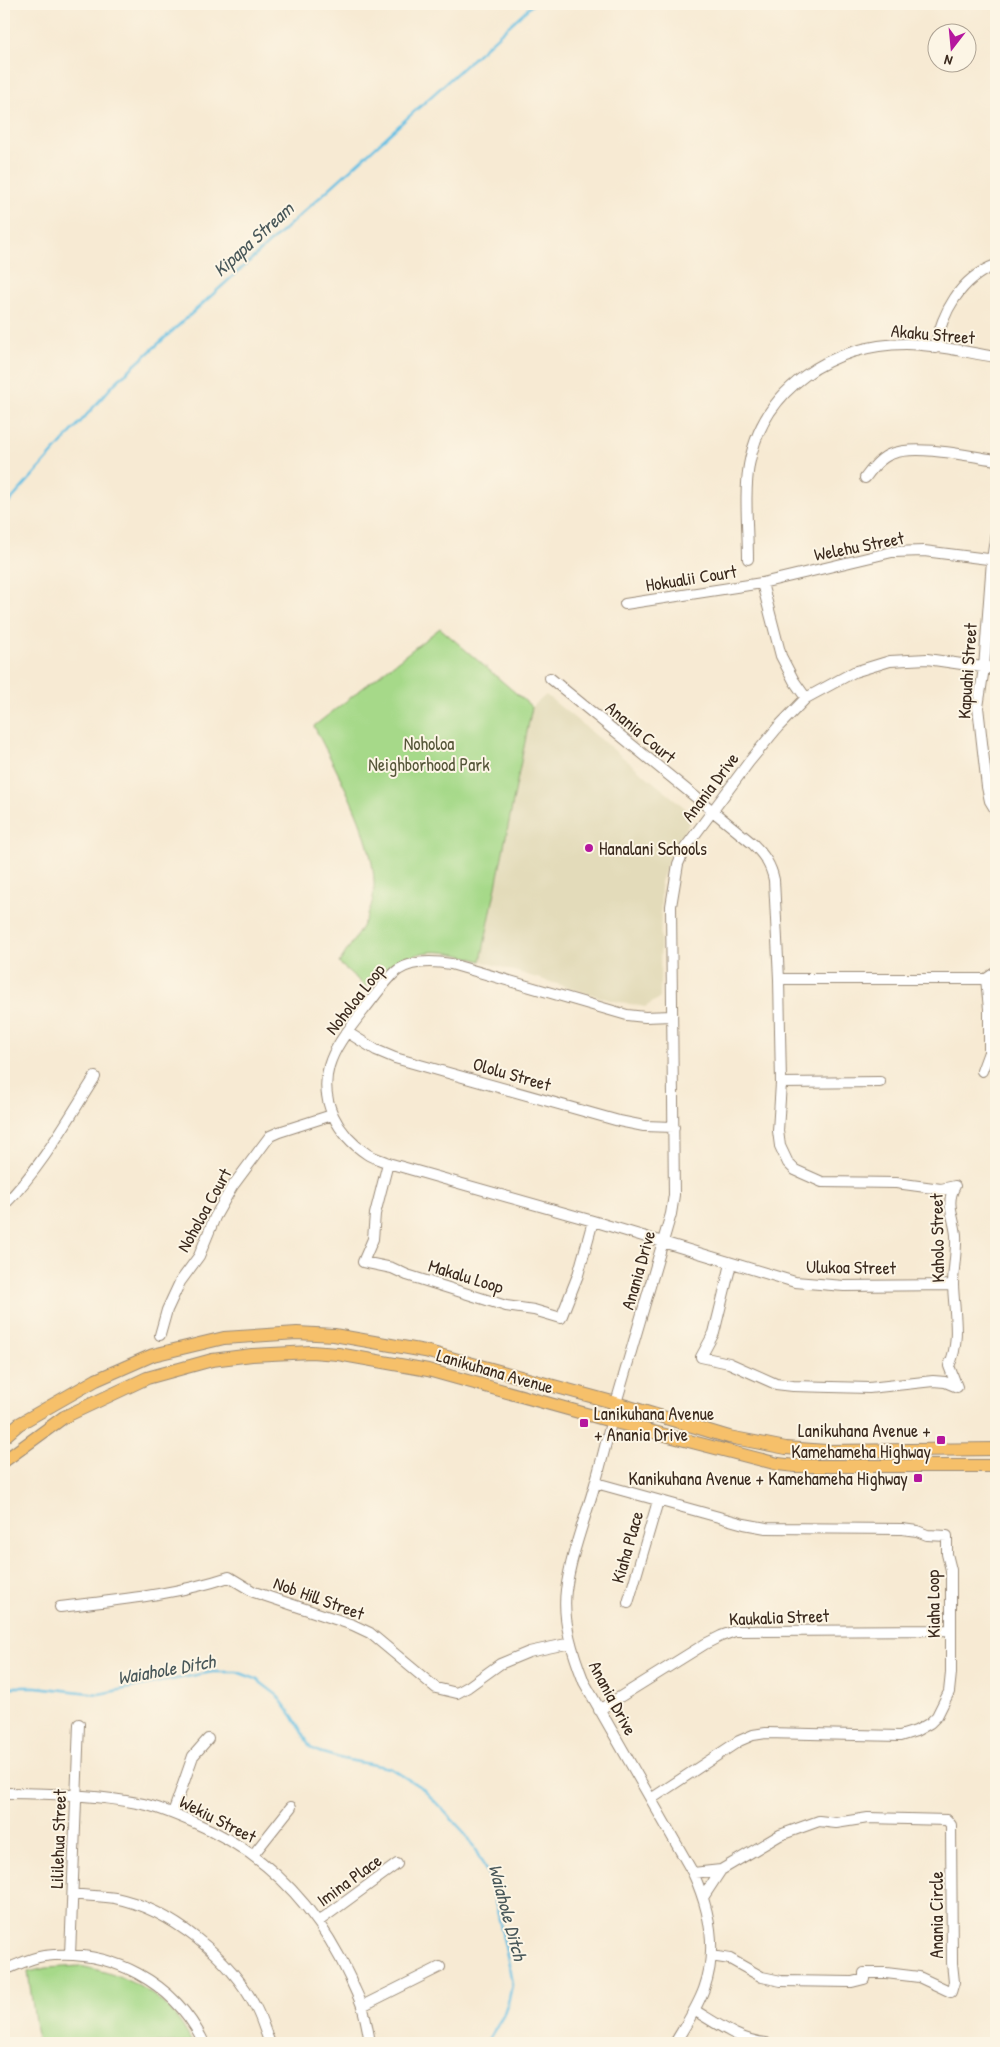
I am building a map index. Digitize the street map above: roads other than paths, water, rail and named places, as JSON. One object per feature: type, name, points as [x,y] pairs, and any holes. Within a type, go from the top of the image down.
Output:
[{"type":"main road","name":"Lanikuhana Avenue","points":[[4,1437],[19,1424],[96,1380],[153,1355],[224,1338],[297,1333],[334,1336],[425,1350],[616,1403],[729,1437],[786,1448],[826,1451],[994,1448]]},
{"type":"main road","name":"Lanikuhana Avenue","points":[[4,1461],[64,1417],[147,1378],[212,1360],[252,1355],[310,1352],[338,1354],[419,1368],[611,1422],[778,1464],[795,1466],[993,1466]]},
{"type":"street","points":[[935,348],[938,332],[951,301],[976,276],[996,265]]},
{"type":"street","name":"Akaku Street","points":[[748,559],[747,484],[750,464],[766,420],[779,400],[803,376],[842,354],[878,346],[908,344],[996,357]]},
{"type":"street","points":[[865,478],[877,463],[891,454],[908,451],[924,450],[996,460]]},
{"type":"street","name":"Kapuahi Street","points":[[996,532],[984,668],[978,707],[987,787],[990,801],[996,811]]},
{"type":"street","name":"Welehu Street","points":[[762,583],[892,552],[924,551],[994,560]]},
{"type":"street","points":[[762,583],[781,656],[794,681],[806,698]]},
{"type":"street","name":"Hokualii Court","points":[[625,604],[762,583]]},
{"type":"street","name":"Anania Drive","points":[[675,2043],[704,1988],[711,1956],[710,1922],[704,1896],[693,1873],[584,1682],[571,1643],[566,1614],[566,1591],[575,1550],[596,1483],[616,1403],[663,1242],[674,1195],[671,906],[678,864],[685,848],[711,811],[778,727],[806,698],[854,672],[890,661],[927,659],[996,669]]},
{"type":"street","name":"Anania Court","points":[[550,678],[711,811]]},
{"type":"street","name":"Kaholo Street","points":[[711,811],[753,844],[771,868],[774,880],[779,979],[780,1083],[778,1114],[780,1146],[788,1162],[795,1170],[822,1182],[896,1183],[941,1188],[955,1186],[949,1201],[956,1236],[953,1285],[956,1338],[955,1354],[949,1366],[957,1387],[945,1382],[933,1381],[869,1388],[792,1386],[776,1384],[728,1363],[701,1357],[714,1333],[731,1264]]},
{"type":"street","name":"Noholoa Loop","points":[[663,1242],[593,1220],[388,1163],[368,1155],[342,1132],[332,1115],[326,1099],[326,1082],[329,1065],[347,1032],[398,970],[415,963],[435,962],[482,972],[627,1015],[645,1017],[672,1016]]},
{"type":"street","points":[[779,979],[986,979],[996,972]]},
{"type":"street","points":[[982,1071],[990,1052],[986,979]]},
{"type":"street","name":"Ololu Street","points":[[347,1032],[376,1050],[395,1058],[619,1121],[644,1126],[674,1127]]},
{"type":"street","points":[[4,1205],[22,1187],[35,1170],[95,1077]]},
{"type":"street","points":[[780,1083],[880,1082]]},
{"type":"street","name":"Noholoa Court","points":[[160,1335],[167,1310],[180,1282],[199,1256],[215,1218],[232,1188],[270,1136],[332,1115]]},
{"type":"street","name":"Makalu Loop","points":[[388,1163],[375,1214],[373,1239],[363,1262],[392,1268],[407,1275],[506,1306],[534,1310],[561,1318],[578,1275],[593,1220]]},
{"type":"street","name":"Ulukoa Street","points":[[663,1242],[795,1282],[814,1284],[953,1285]]},
{"type":"street","name":"Kiaha Loop","points":[[596,1483],[744,1524],[766,1528],[902,1529],[917,1531],[927,1536],[947,1536],[947,1554],[951,1570],[951,1673],[949,1692],[937,1716],[916,1731],[900,1736],[820,1733],[766,1733],[753,1735],[739,1741],[651,1799]]},
{"type":"street","name":"Kiaha Place","points":[[628,1603],[658,1501]]},
{"type":"street","name":"Nob Hill Street","points":[[60,1607],[130,1599],[214,1582],[229,1577],[254,1592],[353,1625],[370,1634],[436,1688],[457,1693],[500,1664],[529,1652],[571,1643]]},
{"type":"street","name":"Kaukalia Street","points":[[600,1710],[706,1644],[735,1631],[950,1630]]},
{"type":"street","name":"Lililehua Street","points":[[70,1955],[79,1724]]},
{"type":"street","points":[[173,1813],[193,1756],[208,1739]]},
{"type":"street","name":"Wekiu Street","points":[[4,1793],[44,1793],[145,1805],[173,1813],[205,1827],[254,1855],[274,1871],[319,1922],[343,1964],[362,2006],[370,2043]]},
{"type":"street","points":[[254,1855],[291,1807]]},
{"type":"street","name":"Anania Circle","points":[[704,1896],[722,1870],[780,1835],[819,1821],[836,1823],[868,1818],[947,1820],[950,1825],[952,1833],[952,1963],[954,1982],[952,1992],[919,1977],[886,1973],[864,1973],[864,1979],[852,1982],[781,1981],[762,1977],[730,1959],[711,1956]]},
{"type":"street","name":"Imina Place","points":[[319,1922],[397,1864]]},
{"type":"street","name":"Anania Circle","points":[[693,1873],[722,1870]]},
{"type":"street","points":[[73,1894],[115,1898],[139,1905],[169,1919],[188,1932],[215,1954],[240,1982],[256,2008],[270,2043]]},
{"type":"street","points":[[4,1970],[42,1956],[70,1955],[104,1960],[127,1967],[158,1985],[181,2007],[199,2032],[204,2043]]},
{"type":"street","points":[[362,2006],[440,1967]]},
{"type":"street","points":[[694,2010],[730,2031],[748,2039],[766,2043]]},
{"type":"waterway","name":"Kipapa Stream","points":[[4,508],[115,383],[533,4]]},
{"type":"waterway","name":"Waiahole Ditch","points":[[4,1687],[36,1687],[99,1694],[212,1672],[237,1672],[256,1679],[277,1695],[293,1717],[311,1748],[343,1759],[390,1768],[422,1788],[462,1830],[476,1851],[489,1877],[512,1985],[503,2016],[486,2043]]},
{"type":"place","name":"Hanalani Schools","points":[[589,848]]},
{"type":"place","name":"Lanikuhana Avenue + Anania Drive","points":[[584,1423]]},
{"type":"place","name":"Lanikuhana Avenue + Kamehameha Highway","points":[[941,1440]]},
{"type":"place","name":"Kanikuhana Avenue + Kamehameha Highway","points":[[918,1478]]},
{"type":"park label","name":"Noholoa Neighborhood Park","points":[[429,753]]}]
